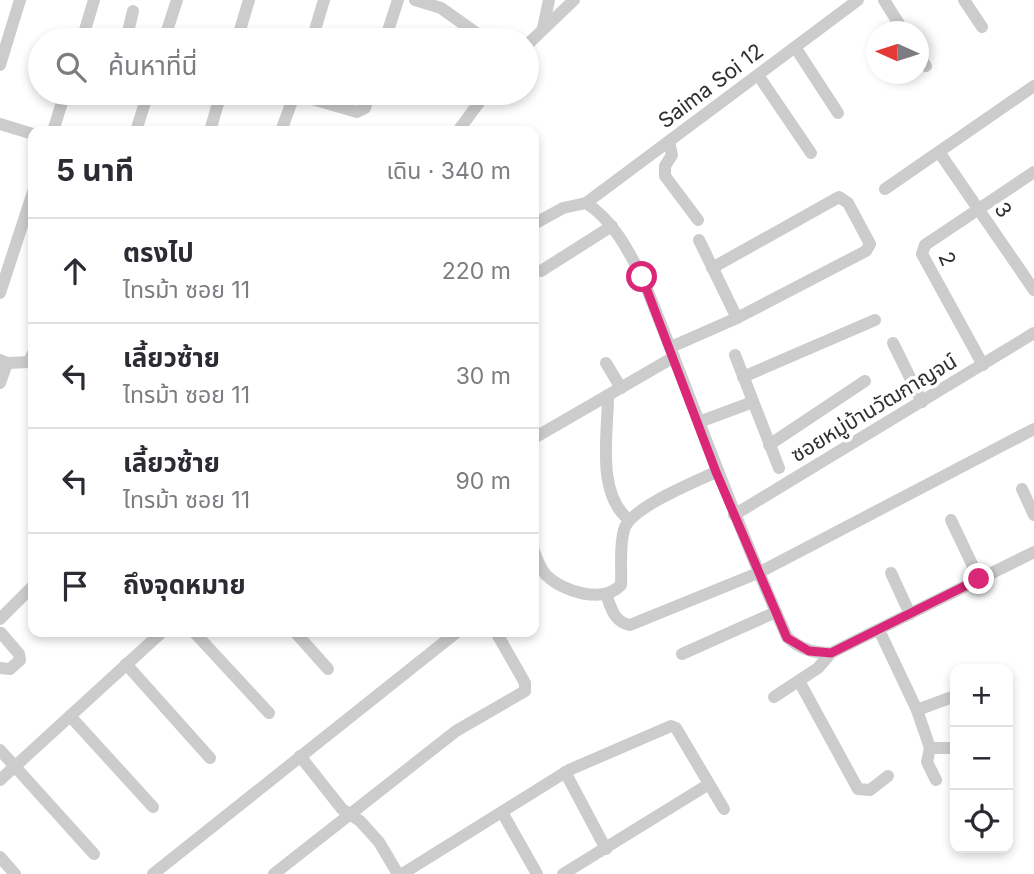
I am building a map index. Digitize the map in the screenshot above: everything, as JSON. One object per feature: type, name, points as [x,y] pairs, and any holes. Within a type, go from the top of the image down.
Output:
[{"type":"street","points":[[0,65],[20,0]]},
{"type":"street","points":[[86,28],[94,0]]},
{"type":"street","points":[[168,28],[177,0]]},
{"type":"street","points":[[241,28],[249,0]]},
{"type":"street","points":[[316,28],[324,0]]},
{"type":"street","points":[[389,28],[398,0]]},
{"type":"street","points":[[415,0],[441,8],[469,28]]},
{"type":"street","points":[[544,29],[550,0]]},
{"type":"street","points":[[539,34],[574,0]]},
{"type":"street","name":"Saima Soi 12","points":[[539,221],[563,208],[586,203],[858,0]]},
{"type":"street","points":[[884,0],[897,21]]},
{"type":"street","points":[[964,0],[982,27]]},
{"type":"street","points":[[129,28],[133,11]]},
{"type":"street","points":[[795,47],[838,113]]},
{"type":"street","points":[[758,75],[811,153]]},
{"type":"street","points":[[885,188],[1034,86]]},
{"type":"street","points":[[55,126],[61,105]]},
{"type":"street","points":[[138,126],[144,105]]},
{"type":"street","points":[[211,126],[218,105]]},
{"type":"street","points":[[283,126],[291,105]]},
{"type":"street","points":[[332,105],[356,112],[366,105]]},
{"type":"street","points":[[462,126],[477,105]]},
{"type":"street","points":[[0,124],[28,132]]},
{"type":"street","points":[[669,142],[673,155],[664,166],[664,176],[698,220]]},
{"type":"street","name":"3","points":[[939,152],[1034,290]]},
{"type":"street","name":"2","points":[[983,365],[922,254],[925,245],[980,211],[1034,172]]},
{"type":"street","points":[[539,435],[621,388],[673,352],[866,251],[870,244],[848,203],[839,197],[712,268]]},
{"type":"street","points":[[586,203],[612,226],[642,277],[673,352],[716,472],[787,638],[809,651],[831,653]]},
{"type":"street","points":[[0,293],[28,207]]},
{"type":"street","points":[[541,271],[612,226]]},
{"type":"street","points":[[699,240],[737,318]]},
{"type":"street","points":[[743,377],[876,320]]},
{"type":"street","name":"ซอยหมู่บ้านวัฒกาญจน์","points":[[734,515],[1034,333]]},
{"type":"street","points":[[893,343],[922,402]]},
{"type":"street","points":[[736,355],[779,468]]},
{"type":"street","points":[[0,383],[4,362],[28,362]]},
{"type":"street","points":[[606,363],[621,388]]},
{"type":"street","points":[[769,444],[865,381]]},
{"type":"street","points":[[608,395],[608,490],[620,512],[628,519]]},
{"type":"street","points":[[699,422],[753,402]]},
{"type":"street","points":[[606,593],[612,613],[621,623],[630,625],[758,573],[1034,429]]},
{"type":"street","points":[[539,564],[548,577],[571,591],[606,593],[621,585],[624,529],[628,519],[660,499],[716,472]]},
{"type":"street","points":[[1022,489],[1034,515]]},
{"type":"street","points":[[951,520],[979,579]]},
{"type":"street","points":[[774,697],[818,668],[831,653],[1034,552]]},
{"type":"street","points":[[891,573],[911,614]]},
{"type":"street","points":[[1,617],[28,591]]},
{"type":"street","points":[[682,654],[776,612]]},
{"type":"street","points":[[879,630],[918,710],[930,748],[927,762],[936,780]]},
{"type":"street","points":[[0,667],[10,669],[20,660],[19,654],[1,633]]},
{"type":"street","points":[[0,780],[156,637]]},
{"type":"street","points":[[199,637],[269,713]]},
{"type":"street","points":[[299,637],[328,669]]},
{"type":"street","points":[[153,874],[451,637]]},
{"type":"street","points":[[274,874],[456,731],[525,691],[524,682],[499,637]]},
{"type":"street","points":[[126,664],[210,758]]},
{"type":"street","points":[[799,681],[858,789],[870,790],[888,776]]},
{"type":"street","points":[[918,710],[950,698]]},
{"type":"street","points":[[70,716],[153,807]]},
{"type":"street","points":[[300,756],[342,809],[352,815],[379,842],[400,874],[565,772],[671,726],[676,728],[724,809]]},
{"type":"street","points":[[930,748],[950,748]]},
{"type":"street","points":[[0,750],[94,854]]},
{"type":"street","points":[[565,772],[606,849]]},
{"type":"street","points":[[563,874],[709,784]]},
{"type":"street","points":[[502,811],[537,874]]},
{"type":"street","points":[[0,857],[15,874]]},
{"type":"route","points":[[642,277],[716,472],[787,638],[809,651],[831,653],[979,579]]}]
